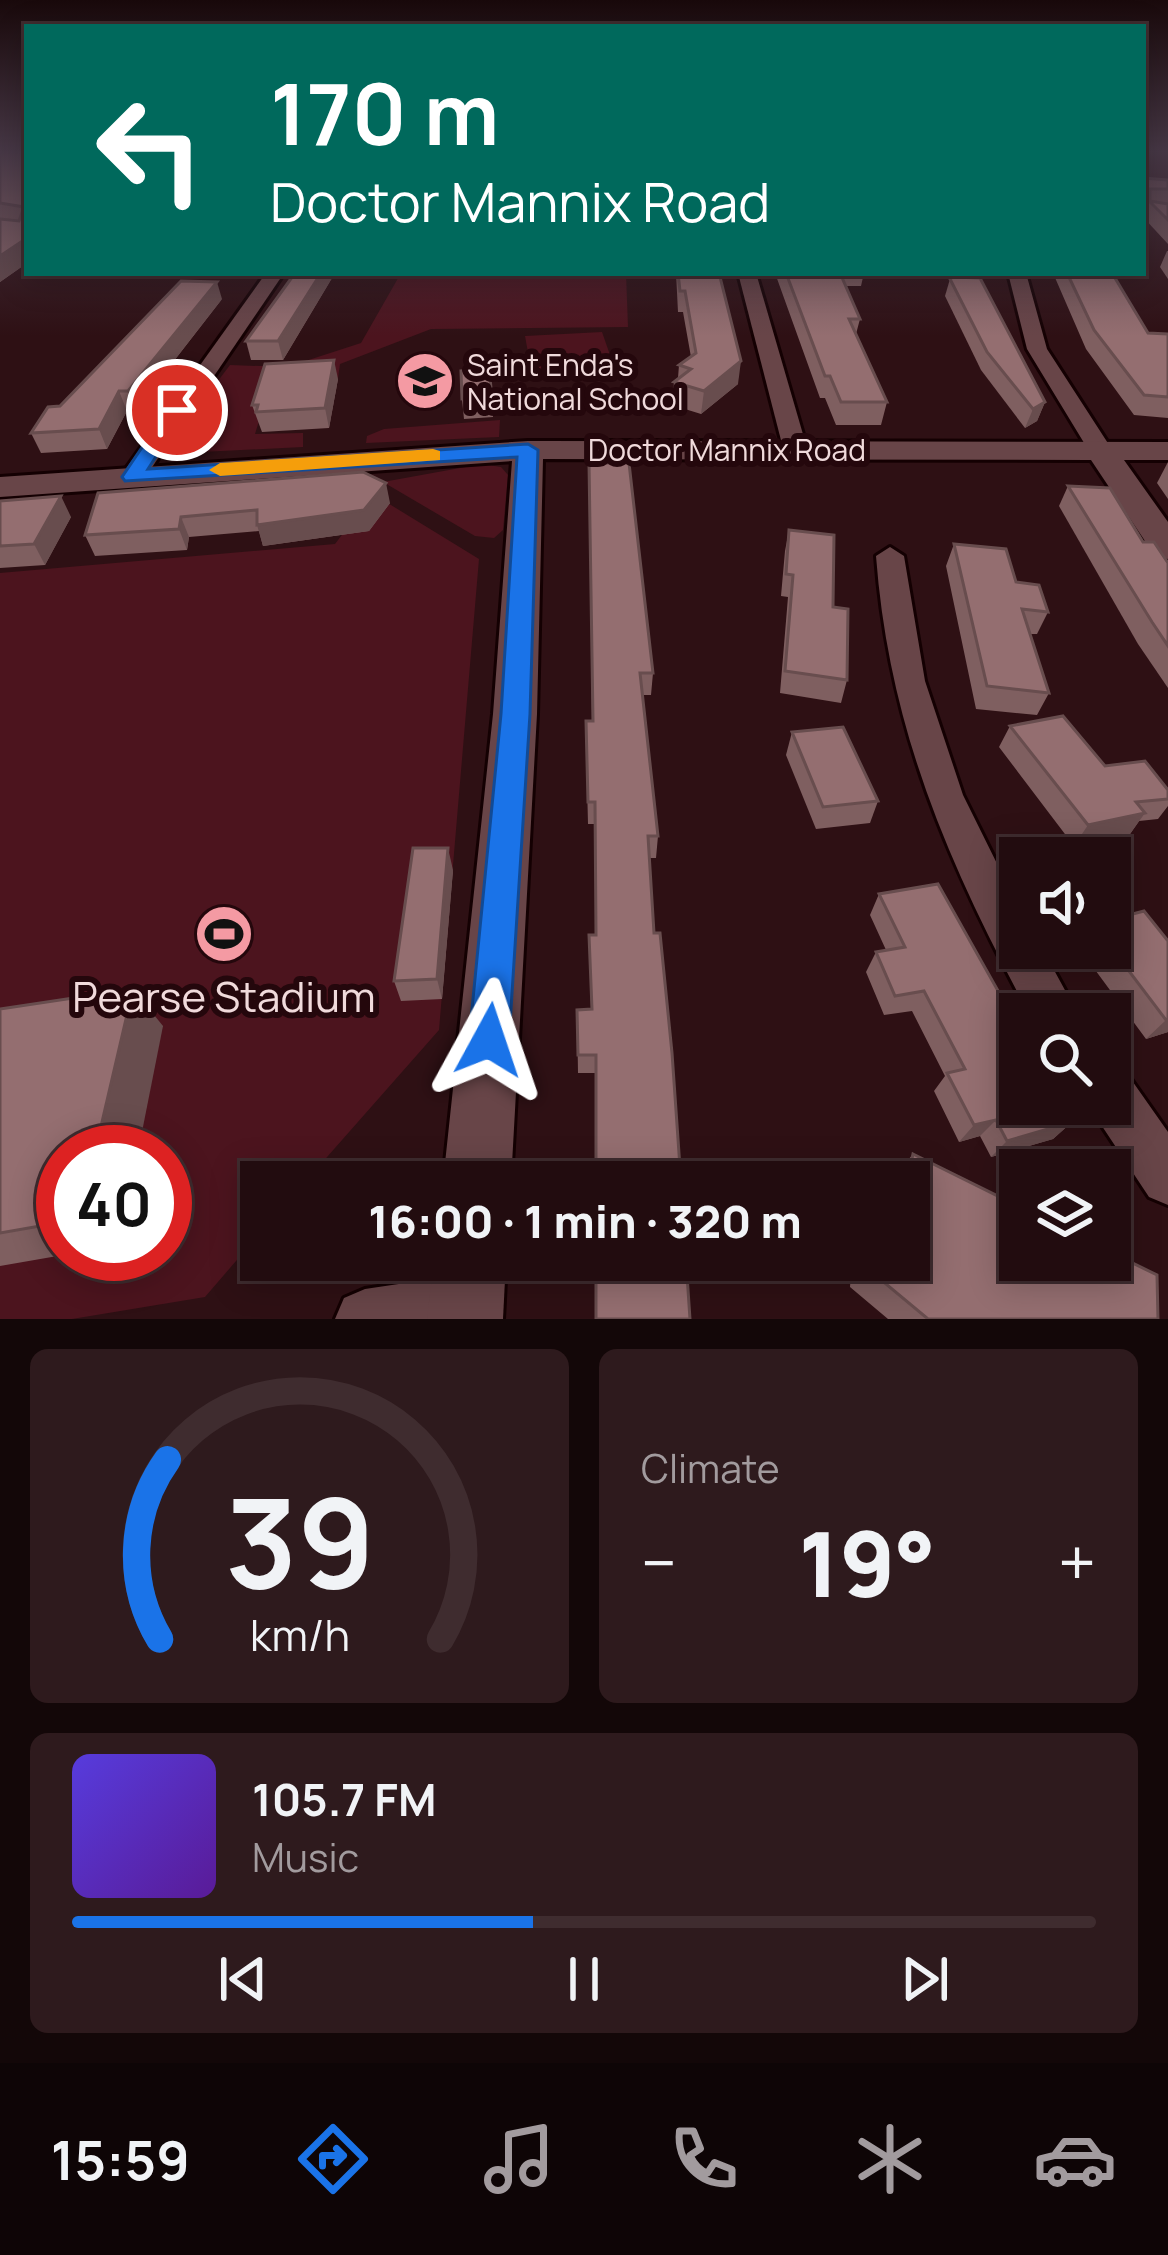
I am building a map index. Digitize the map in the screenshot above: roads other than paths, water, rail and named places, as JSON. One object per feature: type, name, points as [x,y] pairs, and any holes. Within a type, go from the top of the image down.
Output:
[{"type":"street","points":[[133,477],[273,276]]},
{"type":"street","points":[[748,276],[794,448]]},
{"type":"street","points":[[1018,276],[1037,349],[1168,548]]},
{"type":"street","points":[[479,1161],[515,714],[528,450]]},
{"type":"street","name":"Doctor Mannix Road","points":[[0,487],[528,450],[1168,452]]},
{"type":"street","points":[[890,556],[894,633],[928,763],[982,885],[1042,993]]},
{"type":"street","points":[[1131,1124],[1168,1178]]},
{"type":"street","points":[[364,1319],[467,1294]]},
{"type":"place","name":"Saint Enda's National School","points":[[425,381]]},
{"type":"place","name":"Pearse Stadium","points":[[224,934]]}]
